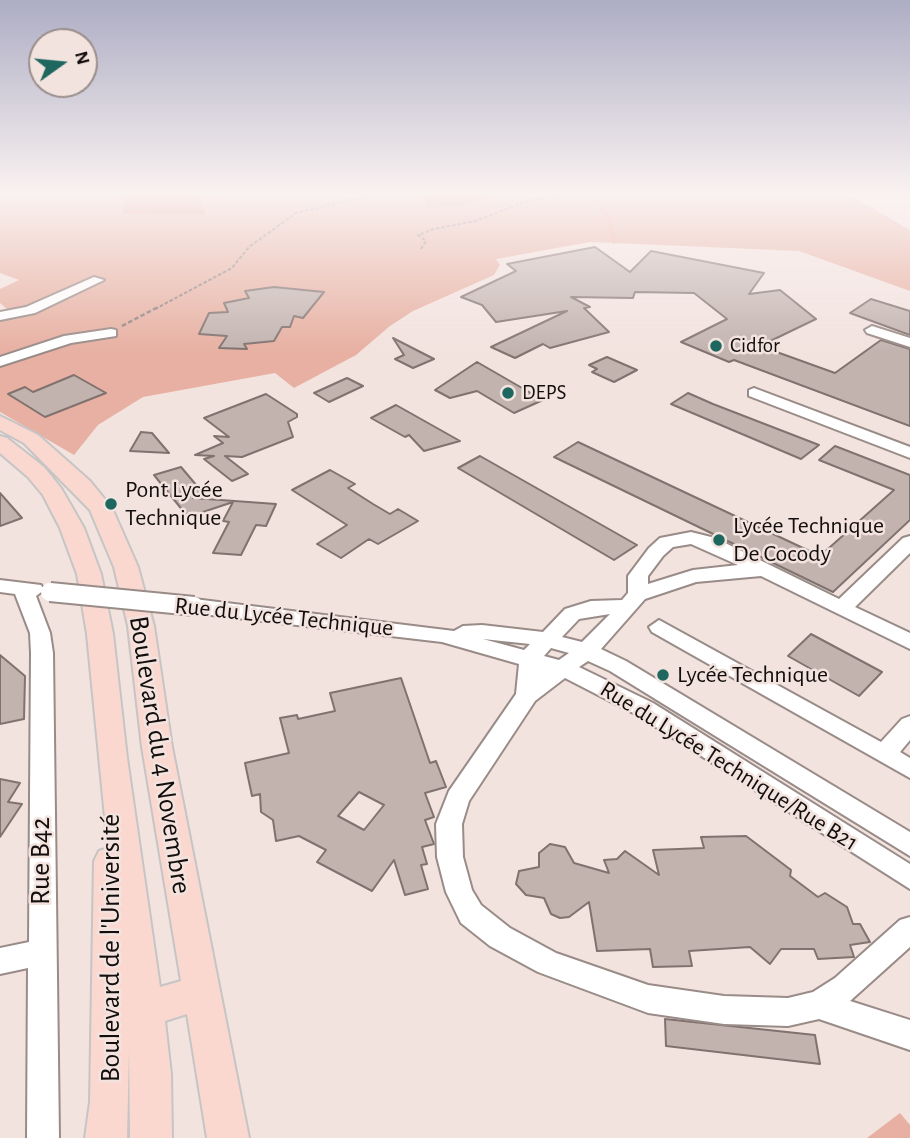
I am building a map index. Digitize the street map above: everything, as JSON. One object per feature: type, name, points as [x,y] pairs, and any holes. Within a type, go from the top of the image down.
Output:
[{"type":"main road","name":"Boulevard du 4 Novembre","points":[[0,422],[31,439],[82,486],[101,508],[126,568],[141,626],[157,747],[228,1138]]},
{"type":"main road","name":"Boulevard du 4 Novembre","points":[[0,442],[36,472],[53,493],[72,528],[89,574],[100,634],[112,758],[145,1009],[152,1074],[151,1138]]},
{"type":"main road","name":"Boulevard de l'Université","points":[[106,1138],[110,1102],[112,758]]},
{"type":"main road","points":[[145,1009],[203,992]]},
{"type":"street","points":[[0,316],[30,310],[98,280]]},
{"type":"street","points":[[872,331],[910,343]]},
{"type":"street","points":[[0,362],[69,339],[111,333]]},
{"type":"street","points":[[754,393],[910,453]]},
{"type":"street","points":[[910,642],[708,542],[677,538],[656,552],[638,576],[631,600],[607,631],[565,669],[527,695],[458,797],[449,824],[450,857],[459,892],[471,914],[500,937],[548,963],[648,999],[724,1010],[788,1012],[819,1005],[845,988],[910,929]]},
{"type":"street","points":[[842,608],[910,542]]},
{"type":"street","points":[[527,695],[530,657],[572,614],[631,600],[693,576],[725,571],[764,570]]},
{"type":"street","name":"Rue du Lycée Technique","points":[[11,587],[442,635]]},
{"type":"street","name":"Rue B42","points":[[11,587],[40,633],[42,653],[43,1138]]},
{"type":"street","points":[[659,626],[910,769]]},
{"type":"street","name":"Rue du Lycée Technique/Rue B21","points":[[442,635],[482,632],[546,639],[586,651],[618,666],[910,845]]},
{"type":"street","name":"Rue du Lycée Technique/Rue B21","points":[[442,635],[530,657],[565,669],[645,709],[910,878]]},
{"type":"street","points":[[884,754],[910,725]]},
{"type":"street","points":[[0,961],[41,952]]},
{"type":"street","points":[[819,1005],[910,1035]]},
{"type":"path","points":[[111,333],[232,268],[252,245]]},
{"type":"path","points":[[421,249],[423,245]]},
{"type":"shaded area","points":[[0,245],[573,245],[496,259],[500,265],[494,275],[413,311],[390,326],[356,355],[294,388],[275,373],[143,397],[98,425],[74,455],[0,412],[0,312],[7,309],[0,303],[0,289],[19,280],[0,273]]},
{"type":"shaded area","points":[[662,245],[910,245],[910,291],[799,251]]},
{"type":"shaded area","points":[[900,1113],[910,1125],[910,1138],[867,1138]]},
{"type":"building","points":[[595,247],[630,272],[651,251],[764,273],[749,294],[780,290],[816,319],[760,346],[835,373],[881,340],[910,349],[910,426],[734,360],[729,362],[681,342],[727,319],[694,293],[635,292],[633,298],[571,297],[590,307],[584,308],[609,332],[550,348],[543,344],[515,358],[491,347],[567,311],[496,322],[482,305],[461,297],[516,271],[507,264]]},
{"type":"building","points":[[274,287],[324,292],[303,318],[294,316],[290,327],[282,327],[274,341],[244,344],[247,349],[219,348],[227,336],[199,334],[209,313],[228,312],[224,303],[249,298],[245,291]]},
{"type":"building","points":[[871,299],[910,311],[910,335],[850,313]]},
{"type":"building","points":[[393,338],[434,359],[413,368],[395,359],[404,355]]},
{"type":"building","points":[[607,357],[637,370],[614,382],[592,372],[597,369],[589,365]]},
{"type":"building","points":[[477,362],[543,400],[514,413],[477,391],[450,398],[435,390]]},
{"type":"building","points":[[74,375],[106,393],[45,417],[8,394],[25,387],[33,392]]},
{"type":"building","points":[[347,378],[363,386],[329,402],[314,393]]},
{"type":"building","points":[[688,393],[819,445],[801,459],[671,404]]},
{"type":"building","points":[[266,394],[297,414],[297,417],[288,422],[293,437],[242,457],[225,456],[248,474],[232,481],[204,459],[214,456],[195,455],[223,443],[214,436],[229,437],[204,418]]},
{"type":"building","points":[[396,405],[460,441],[424,451],[409,435],[405,437],[371,418]]},
{"type":"building","points":[[141,432],[152,433],[169,453],[130,451]]},
{"type":"building","points":[[578,442],[820,556],[894,490],[819,460],[835,446],[910,475],[910,520],[833,592],[554,457]]},
{"type":"building","points":[[480,456],[637,545],[614,560],[458,468]]},
{"type":"building","points":[[181,467],[203,493],[193,498],[276,504],[266,526],[256,525],[241,555],[213,553],[229,522],[223,521],[233,502],[188,517],[154,475]]},
{"type":"building","points":[[330,470],[355,484],[348,488],[390,514],[398,509],[418,521],[378,544],[369,539],[341,558],[317,544],[347,525],[292,490]]},
{"type":"building","points":[[0,493],[22,518],[0,526]]},
{"type":"building","points":[[811,634],[882,672],[859,696],[788,656]]},
{"type":"building","points":[[0,655],[25,676],[24,719],[0,724]]},
{"type":"building","points":[[401,678],[430,763],[436,761],[446,787],[425,793],[434,817],[425,820],[434,844],[422,847],[427,864],[421,865],[428,889],[405,895],[394,860],[372,891],[317,862],[326,850],[299,836],[276,841],[273,820],[261,812],[260,794],[252,796],[245,763],[289,753],[280,718],[297,715],[298,719],[335,711],[330,693]],"holes":[[[359,792],[384,805],[364,830],[338,816]]]},
{"type":"building","points":[[0,779],[20,783],[8,802],[22,804],[0,837]]},
{"type":"building","points":[[746,836],[791,870],[790,876],[818,897],[825,893],[847,907],[853,924],[860,924],[870,942],[850,945],[854,957],[818,959],[814,949],[781,949],[770,964],[750,947],[689,951],[692,966],[653,967],[650,949],[597,951],[589,902],[569,917],[560,918],[551,914],[544,898],[526,895],[516,884],[519,871],[539,867],[539,853],[550,844],[565,847],[574,863],[609,873],[604,860],[617,859],[625,851],[659,875],[653,850],[704,848],[701,837]]},
{"type":"building","points":[[665,1019],[815,1035],[820,1064],[666,1046]]},
{"type":"place","name":"Cidfor","points":[[716,346]]},
{"type":"place","name":"DEPS","points":[[508,393]]},
{"type":"place","name":"Pont Lycée Technique","points":[[111,504]]},
{"type":"place","name":"Lycée Technique De Cocody","points":[[719,540]]},
{"type":"place","name":"Lycée Technique","points":[[663,675]]}]
